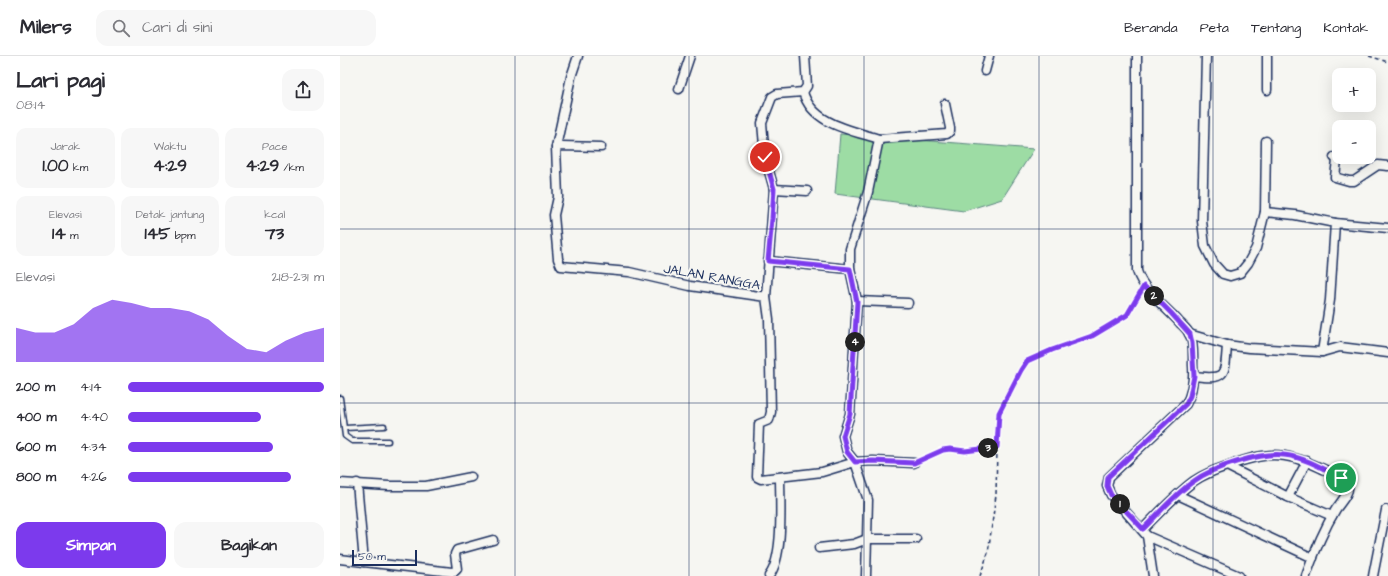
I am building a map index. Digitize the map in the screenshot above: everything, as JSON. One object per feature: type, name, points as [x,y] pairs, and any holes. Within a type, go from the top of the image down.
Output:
[{"type":"street","name":"JALAN RANGGA","points":[[578,56],[571,78],[556,147],[558,197],[554,215],[558,258],[561,266],[629,272],[690,286],[766,297],[769,319],[771,412],[769,420],[759,424],[757,477],[761,479],[822,472],[855,462],[873,461],[914,463]]},
{"type":"street","points":[[679,89],[690,56]]},
{"type":"street","points":[[805,56],[807,86],[803,92],[804,97],[812,109],[833,125],[879,139],[947,134],[950,131],[950,128],[945,104]]},
{"type":"street","points":[[985,71],[989,56]]},
{"type":"street","points":[[1137,56],[1136,262],[1139,278],[1144,286],[1190,334],[1194,376],[1192,392],[1186,404],[1108,477],[1107,486],[1111,495],[1145,532],[1240,576]]},
{"type":"street","points":[[1206,56],[1202,221],[1205,246],[1214,264],[1223,274],[1230,276],[1240,273],[1248,263],[1256,248],[1265,212],[1266,141]]},
{"type":"street","points":[[1267,56],[1267,90]]},
{"type":"street","points":[[766,297],[774,189],[765,157],[762,123],[772,97],[776,94],[803,92]]},
{"type":"street","points":[[866,576],[868,500],[855,462],[847,452],[843,436],[850,414],[857,302],[850,269],[850,249],[868,192],[879,139]]},
{"type":"street","points":[[556,147],[601,147]]},
{"type":"street","points":[[1337,164],[1335,177],[1349,181],[1358,179],[1378,165],[1388,166]]},
{"type":"street","points":[[774,189],[807,191]]},
{"type":"street","points":[[1265,212],[1295,215],[1335,226],[1388,228]]},
{"type":"street","points":[[1322,352],[1330,300],[1335,226]]},
{"type":"street","points":[[768,261],[850,269]]},
{"type":"street","points":[[857,302],[908,303]]},
{"type":"street","points":[[1190,334],[1228,345],[1249,348],[1322,352],[1340,347],[1388,353]]},
{"type":"street","points":[[1194,376],[1215,378],[1220,376],[1226,365],[1228,345]]},
{"type":"street","points":[[1145,532],[1178,495],[1194,480],[1210,472],[1262,455],[1285,455],[1307,461],[1341,478],[1346,481],[1348,485],[1347,491],[1332,516],[1306,576]]},
{"type":"street","points":[[1288,496],[1307,461]]},
{"type":"street","points":[[1227,466],[1332,516]]},
{"type":"street","points":[[340,483],[389,486],[426,486],[471,477]]},
{"type":"street","points":[[769,576],[774,570],[779,539],[780,477]]},
{"type":"street","points":[[357,483],[364,562]]},
{"type":"street","points":[[1178,495],[1313,558]]},
{"type":"street","points":[[1373,576],[1386,510]]},
{"type":"street","points":[[1145,532],[1153,576]]},
{"type":"street","points":[[819,548],[854,544],[867,539],[916,539]]},
{"type":"street","points":[[340,559],[455,571],[457,569],[455,554],[457,550],[493,540]]},
{"type":"lane","points":[[340,398],[345,436],[352,441],[388,441]]},
{"type":"lane","points":[[345,428],[384,426]]},
{"type":"path","points":[[1369,56],[1388,62]]},
{"type":"path","points":[[980,576],[988,553],[995,502],[999,413],[1021,370],[1027,361],[1052,350],[1092,336],[1127,315],[1144,286]]},
{"type":"path","points":[[914,463],[943,450],[950,449],[965,451],[997,447]]},
{"type":"green space","points":[[840,134],[1034,149],[1002,199],[964,211],[835,194]]},
{"type":"route","points":[[765,157],[774,189],[768,261],[850,269],[857,302],[850,414],[843,436],[847,452],[855,462],[873,461],[914,463],[943,450],[950,449],[965,451],[997,447],[999,413],[1027,361],[1052,350],[1092,336],[1127,315],[1144,286],[1190,334],[1194,376],[1193,388],[1186,404],[1108,477],[1107,486],[1111,495],[1143,529],[1194,480],[1210,472],[1247,458],[1262,455],[1285,455],[1307,461],[1341,478]]}]
